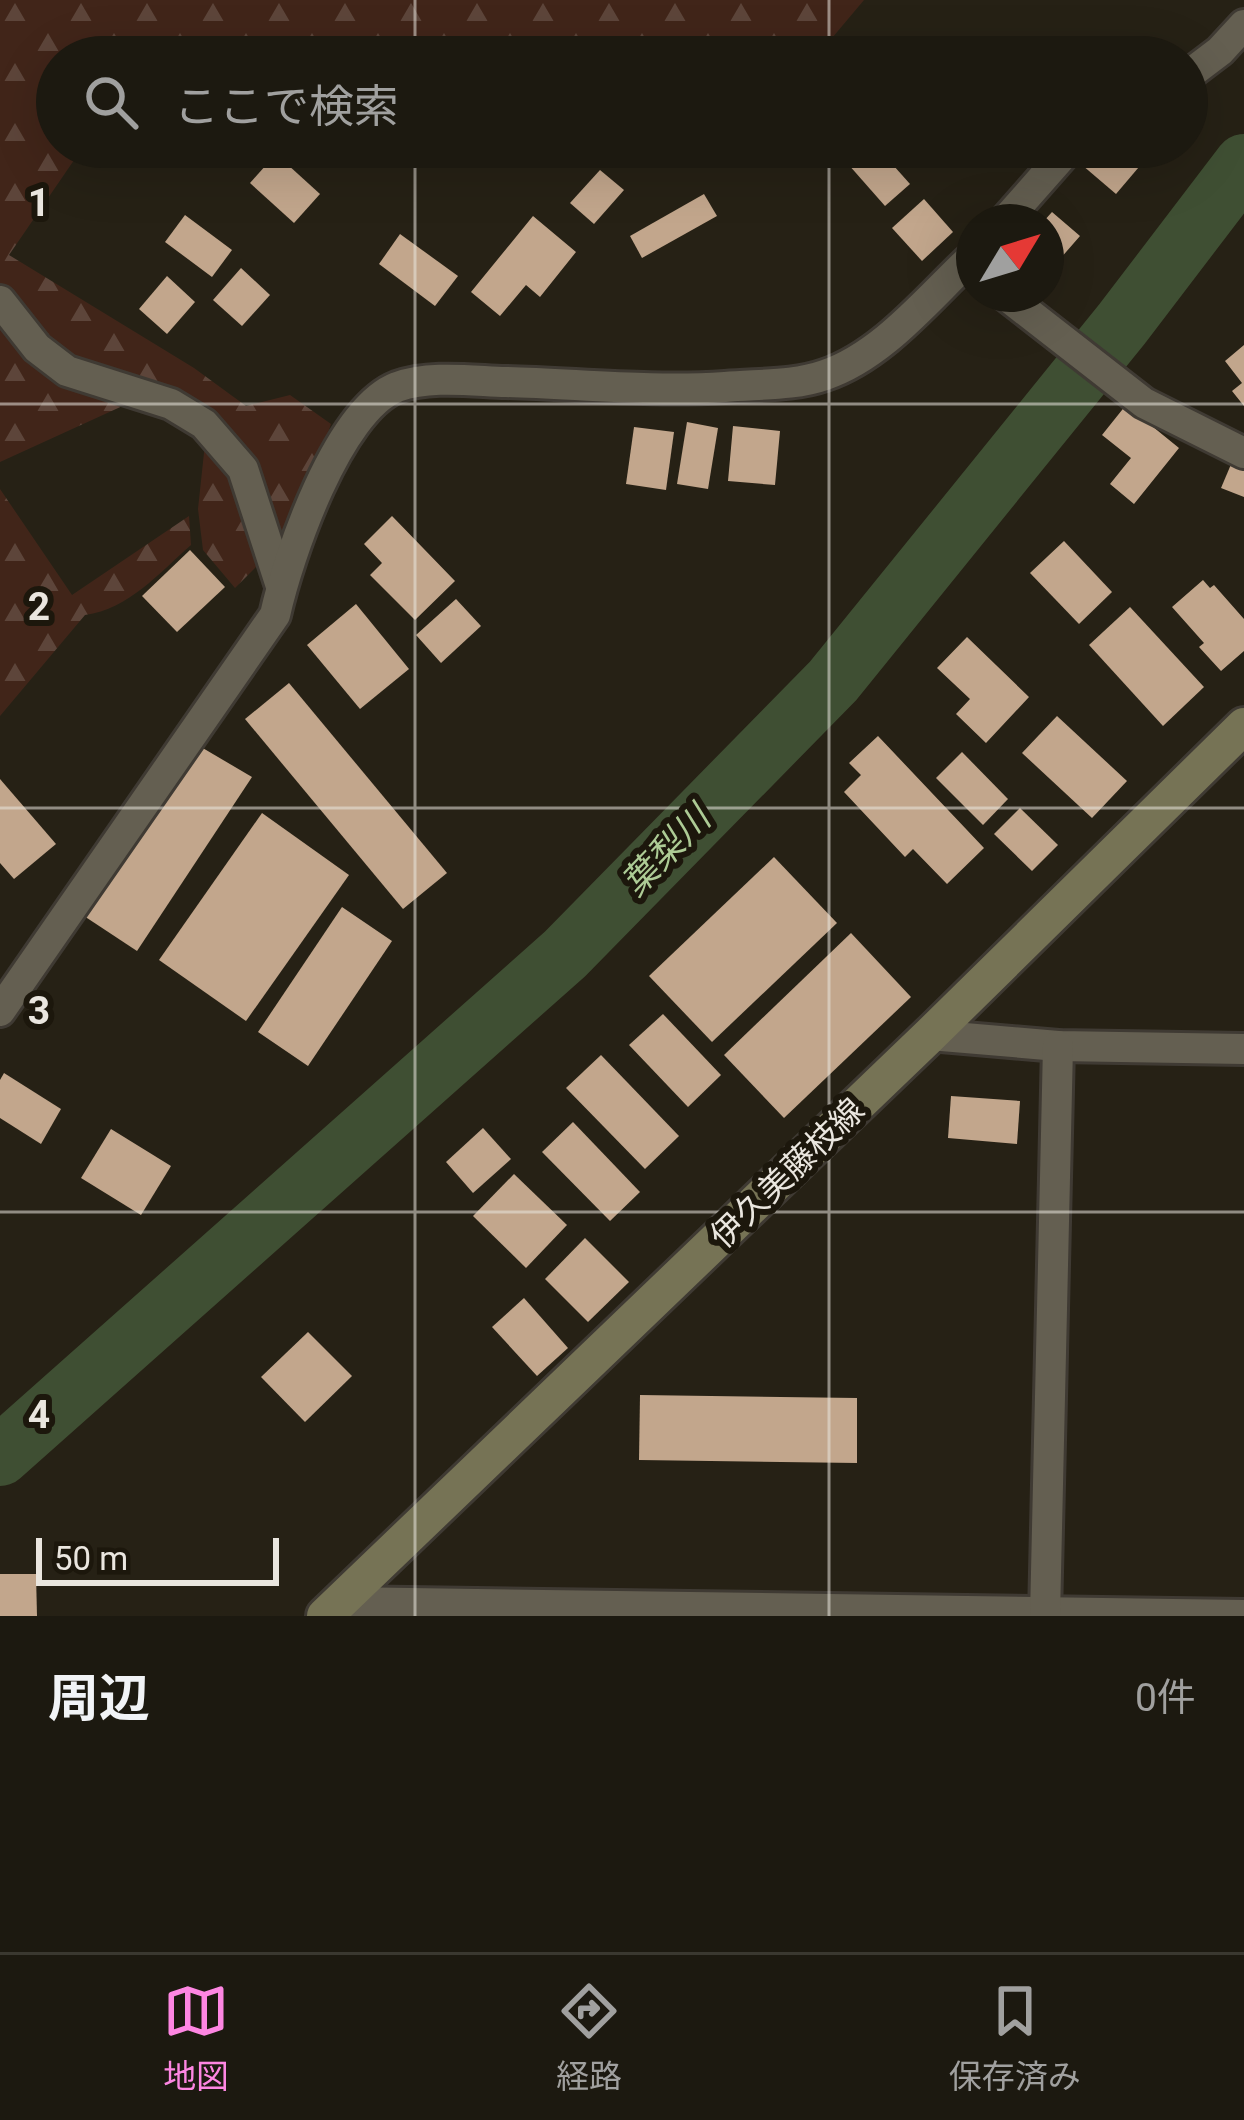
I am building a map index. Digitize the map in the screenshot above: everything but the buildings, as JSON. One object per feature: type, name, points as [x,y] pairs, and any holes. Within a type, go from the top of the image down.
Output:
[{"type":"main road","name":"伊久美藤枝線","points":[[334,1609],[1244,726]]},
{"type":"street","points":[[1208,60],[1244,25]]},
{"type":"street","points":[[1020,204],[1052,168]]},
{"type":"street","points":[[0,1011],[275,614],[281,586],[337,446],[367,407],[397,387],[445,380],[697,388],[819,378],[844,368],[884,341],[956,276]]},
{"type":"street","points":[[0,301],[37,348],[67,370],[171,404],[205,424],[243,469],[281,586]]},
{"type":"street","points":[[1025,312],[1144,403],[1244,452]]},
{"type":"street","points":[[930,1035],[1058,1046],[1244,1049]]},
{"type":"street","points":[[1045,1613],[1058,1046]]},
{"type":"street","points":[[334,1609],[1244,1615]]},
{"type":"green space","points":[[0,0],[864,0],[834,36],[36,36],[36,168],[69,168],[9,255],[194,368],[246,406],[290,395],[331,424],[277,546],[235,588],[203,550],[198,509],[207,425],[151,393],[0,462]]},
{"type":"green space","points":[[0,489],[72,595],[189,516],[191,545],[129,598],[85,615],[0,716]]},
{"type":"waterway","name":"葉梨川","points":[[0,1456],[565,954],[833,681],[1122,324],[1244,164]]}]
